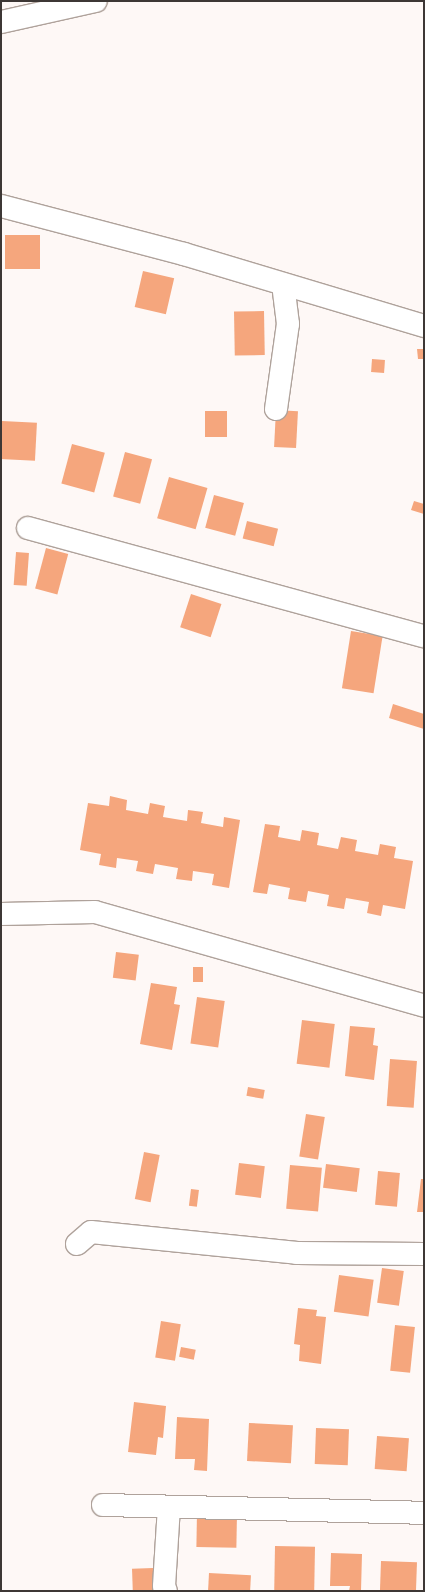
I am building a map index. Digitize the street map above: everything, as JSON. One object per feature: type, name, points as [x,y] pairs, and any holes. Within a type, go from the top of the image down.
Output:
[{"type":"street","points":[[1,22],[96,1]]},
{"type":"street","points":[[1,206],[184,254],[424,326]]},
{"type":"street","points":[[276,409],[288,324],[283,284]]},
{"type":"street","points":[[28,528],[424,636]]},
{"type":"street","points":[[1,914],[95,912],[424,1006]]},
{"type":"street","points":[[77,1244],[91,1232],[297,1253],[424,1254]]},
{"type":"street","points":[[103,1505],[424,1513]]},
{"type":"street","points":[[166,1591],[164,1586],[169,1507]]},
{"type":"building","points":[[5,235],[40,235],[40,269],[5,269]]},
{"type":"building","points":[[143,271],[174,278],[166,314],[135,307]]},
{"type":"building","points":[[264,311],[265,355],[235,356],[234,312]]},
{"type":"building","points":[[417,349],[424,349],[424,359],[418,359]]},
{"type":"building","points":[[372,359],[385,360],[384,373],[371,372]]},
{"type":"building","points":[[276,410],[298,411],[296,448],[274,447]]},
{"type":"building","points":[[205,411],[227,411],[227,437],[205,437]]},
{"type":"building","points":[[2,421],[37,423],[35,461],[1,459]]},
{"type":"building","points":[[72,444],[105,453],[94,492],[61,484]]},
{"type":"building","points":[[125,452],[152,459],[140,504],[113,496]]},
{"type":"building","points":[[169,477],[207,488],[196,529],[157,518]]},
{"type":"building","points":[[214,495],[244,503],[235,536],[205,528]]},
{"type":"building","points":[[414,501],[424,504],[424,514],[411,510]]},
{"type":"building","points":[[247,521],[278,529],[274,546],[243,538]]},
{"type":"building","points":[[46,548],[68,554],[57,595],[35,589]]},
{"type":"building","points":[[16,552],[29,553],[27,586],[14,585]]},
{"type":"building","points":[[191,594],[221,604],[211,637],[180,627]]},
{"type":"building","points":[[351,631],[383,636],[374,693],[342,688]]},
{"type":"building","points":[[393,704],[424,714],[424,729],[389,718]]},
{"type":"building","points":[[110,796],[127,800],[126,810],[148,814],[150,803],[165,806],[163,817],[187,821],[188,810],[203,812],[201,823],[223,827],[224,817],[240,820],[229,888],[212,885],[214,874],[193,871],[192,881],[176,879],[178,868],[155,864],[153,874],[136,871],[138,861],[117,858],[116,868],[99,865],[101,854],[80,850],[88,803],[109,806]]},
{"type":"building","points":[[265,824],[280,826],[278,837],[300,841],[302,830],[319,833],[317,845],[338,849],[341,837],[357,840],[355,851],[378,855],[380,844],[396,847],[394,858],[413,861],[405,909],[383,905],[381,916],[367,913],[369,902],[346,898],[344,909],[327,906],[329,895],[308,891],[306,902],[288,899],[290,888],[269,884],[267,894],[253,892]]},
{"type":"building","points":[[116,952],[139,955],[136,981],[113,978]]},
{"type":"building","points":[[193,967],[203,967],[203,982],[193,982]]},
{"type":"building","points":[[151,983],[177,987],[174,1004],[180,1005],[172,1050],[140,1044]]},
{"type":"building","points":[[197,997],[225,1001],[218,1047],[190,1044]]},
{"type":"building","points":[[302,1020],[335,1024],[329,1068],[297,1064]]},
{"type":"building","points":[[350,1026],[375,1028],[373,1045],[378,1046],[374,1080],[345,1076]]},
{"type":"building","points":[[390,1059],[417,1061],[414,1108],[387,1106]]},
{"type":"building","points":[[248,1087],[265,1090],[263,1099],[246,1096]]},
{"type":"building","points":[[306,1114],[325,1117],[318,1159],[299,1156]]},
{"type":"building","points":[[144,1152],[160,1155],[151,1202],[135,1199]]},
{"type":"building","points":[[239,1163],[265,1166],[261,1198],[235,1195]]},
{"type":"building","points":[[326,1164],[360,1168],[357,1192],[323,1188]]},
{"type":"building","points":[[290,1165],[322,1168],[318,1212],[286,1209]]},
{"type":"building","points":[[378,1171],[400,1173],[397,1207],[375,1205]]},
{"type":"building","points":[[421,1179],[424,1179],[424,1212],[417,1212]]},
{"type":"building","points":[[191,1189],[199,1190],[197,1207],[189,1206]]},
{"type":"building","points":[[382,1268],[404,1271],[399,1306],[377,1303]]},
{"type":"building","points":[[339,1275],[374,1280],[369,1317],[334,1312]]},
{"type":"building","points":[[298,1308],[317,1310],[316,1316],[326,1317],[321,1364],[299,1361],[300,1345],[294,1344]]},
{"type":"building","points":[[161,1321],[181,1324],[175,1361],[155,1358]]},
{"type":"building","points":[[395,1325],[415,1327],[410,1373],[390,1371]]},
{"type":"building","points":[[181,1347],[196,1350],[194,1360],[179,1357]]},
{"type":"building","points":[[134,1402],[166,1406],[163,1438],[158,1437],[156,1455],[128,1452]]},
{"type":"building","points":[[177,1417],[209,1419],[207,1471],[194,1470],[195,1459],[175,1459]]},
{"type":"building","points":[[249,1423],[293,1425],[291,1463],[247,1461]]},
{"type":"building","points":[[316,1428],[349,1429],[348,1465],[315,1464]]},
{"type":"building","points":[[377,1436],[409,1438],[407,1471],[375,1469]]},
{"type":"building","points":[[197,1512],[237,1513],[236,1548],[196,1547]]},
{"type":"building","points":[[275,1546],[315,1547],[314,1591],[274,1591]]},
{"type":"building","points":[[331,1553],[362,1554],[361,1591],[349,1591],[350,1586],[330,1586]]},
{"type":"building","points":[[381,1561],[417,1562],[416,1591],[380,1591]]},
{"type":"building","points":[[153,1568],[154,1591],[133,1591],[132,1569]]},
{"type":"building","points":[[209,1573],[251,1575],[250,1591],[208,1591]]}]
